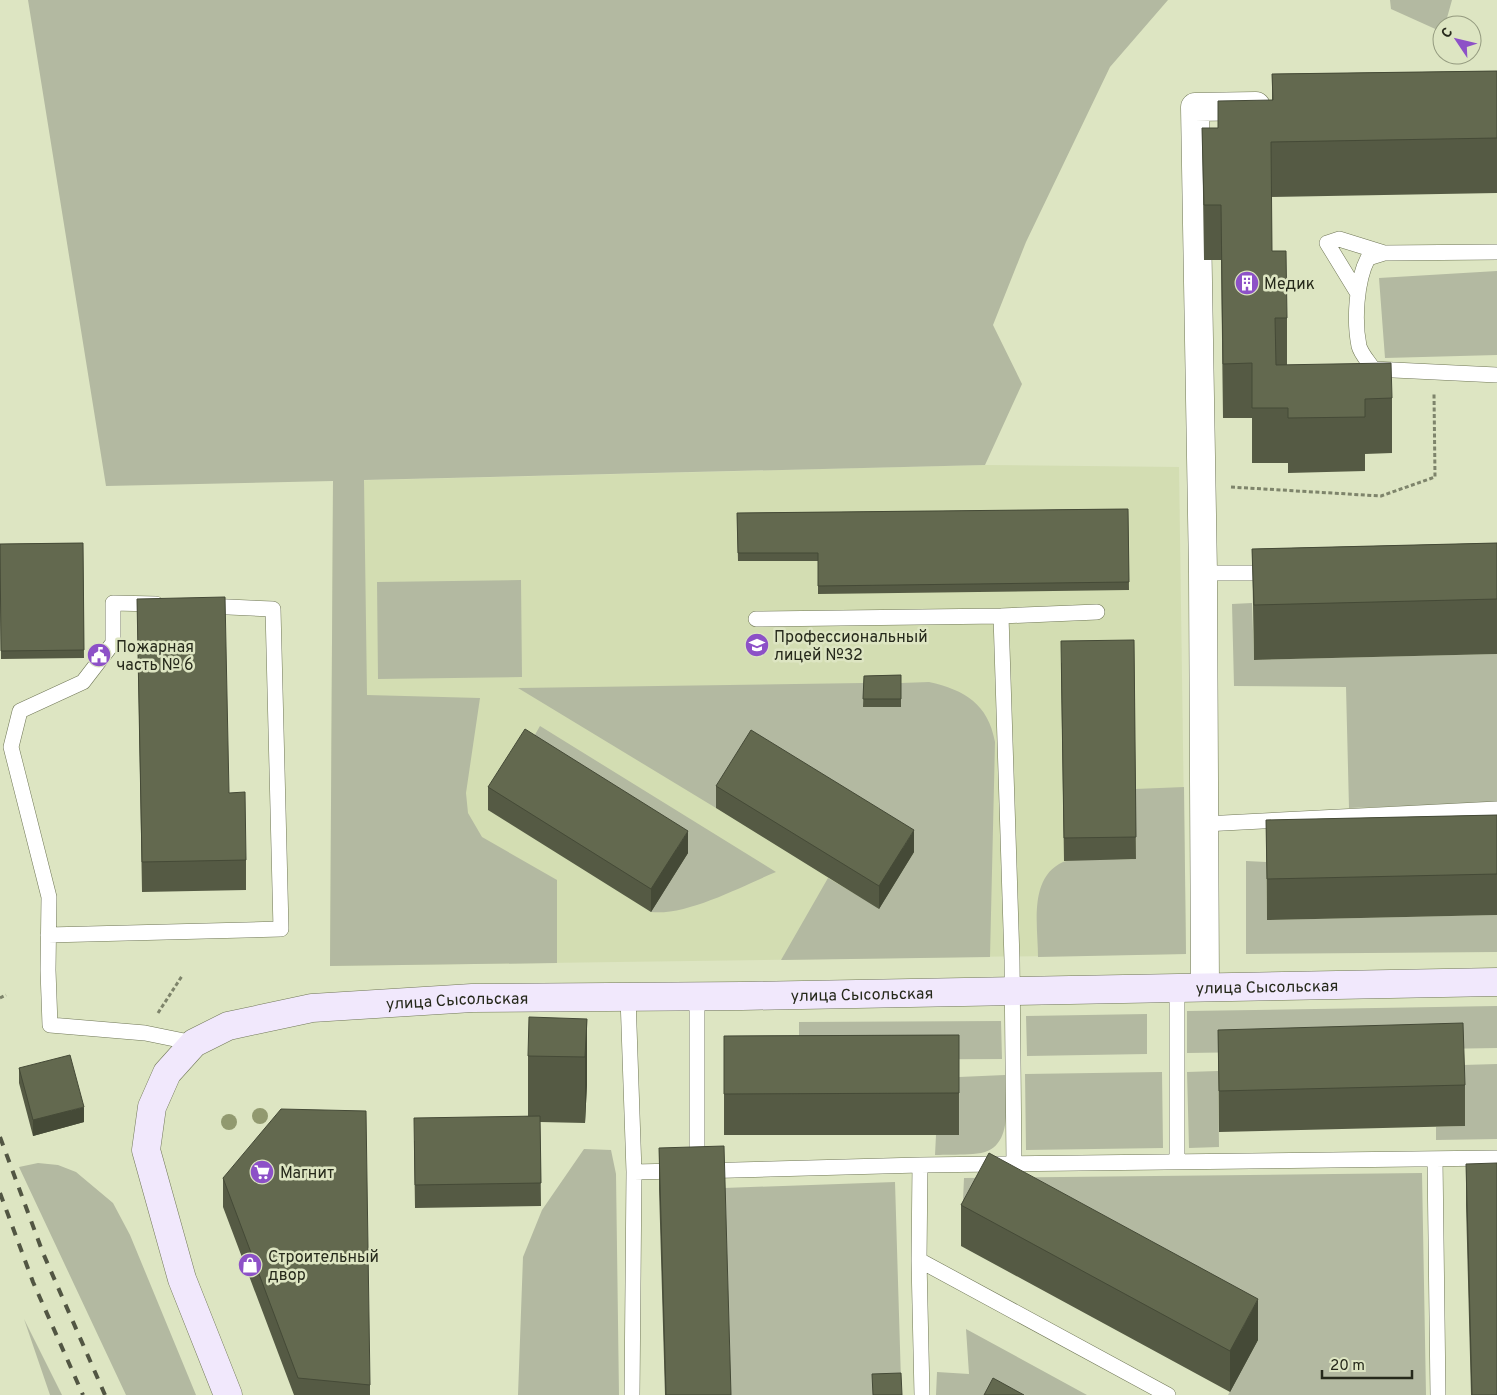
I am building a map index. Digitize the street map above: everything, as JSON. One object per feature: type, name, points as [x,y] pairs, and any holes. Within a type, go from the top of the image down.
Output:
[{"type":"main road","name":"улица Сысольская","points":[[194,1042],[228,1026],[312,1008],[472,998],[697,996],[1497,982]]},
{"type":"main road","points":[[194,1042],[166,1073],[152,1107],[146,1150],[182,1278],[228,1395]]},
{"type":"street","points":[[1205,987],[1203,573],[1195,107],[1283,105]]},
{"type":"lane","points":[[1357,292],[1326,243],[1339,240],[1384,252],[1497,252]]},
{"type":"lane","points":[[1384,252],[1368,258],[1362,269],[1357,292],[1359,347],[1373,369],[1497,375]]},
{"type":"lane","points":[[1203,573],[1291,572]]},
{"type":"lane","points":[[173,605],[113,603],[114,643],[83,682],[20,711],[11,748],[49,897],[50,1025],[145,1034],[194,1042]]},
{"type":"lane","points":[[48,935],[281,929],[272,609],[193,606]]},
{"type":"lane","points":[[756,619],[1001,616],[1097,612]]},
{"type":"lane","points":[[1001,616],[1013,991],[1014,1164]]},
{"type":"lane","points":[[1204,824],[1497,809]]},
{"type":"lane","points":[[1177,988],[1177,1162]]},
{"type":"lane","points":[[697,996],[697,1171]]},
{"type":"lane","points":[[628,997],[634,1172],[632,1395]]},
{"type":"lane","points":[[634,1172],[920,1165],[1497,1158]]},
{"type":"lane","points":[[1435,1159],[1438,1395]]},
{"type":"lane","points":[[920,1165],[919,1260],[922,1395]]},
{"type":"lane","points":[[919,1260],[1168,1395]]},
{"type":"path","points":[[1202,486],[1381,496],[1435,477],[1434,373]]},
{"type":"path","points":[[145,1034],[182,976]]},
{"type":"path","points":[[0,998],[6,995]]},
{"type":"shaded area","points":[[28,0],[1168,0],[1110,67],[1026,242],[993,325],[1022,384],[985,465],[364,480],[367,695],[480,698],[466,793],[468,813],[482,837],[557,880],[557,963],[330,966],[333,481],[106,486]]},
{"type":"shaded area","points":[[1390,0],[1452,0],[1448,15],[1432,15],[1432,27],[1391,9]]},
{"type":"shaded area","points":[[1497,271],[1497,355],[1385,358],[1379,278]]},
{"type":"shaded area","name":"Профессиональный лицей №32","points":[[985,465],[1179,467],[1186,954],[330,966],[333,481]]},
{"type":"shaded area","points":[[521,580],[522,677],[378,679],[377,582]]},
{"type":"shaded area","points":[[1252,603],[1254,660],[1497,654],[1497,803],[1349,808],[1346,687],[1234,686],[1232,604]]},
{"type":"shaded area","points":[[929,682],[964,694],[981,708],[992,729],[995,742],[990,957],[781,960],[828,878],[879,908],[914,852],[716,808],[518,688],[863,683],[864,707],[901,683]]},
{"type":"shaded area","points":[[540,726],[776,872],[697,905],[665,912],[651,912],[525,752]]},
{"type":"shaded area","points":[[1184,787],[1186,954],[1038,957],[1037,904],[1044,879],[1052,869],[1068,860],[1136,859],[1135,789]]},
{"type":"shaded area","points":[[1246,861],[1266,862],[1267,920],[1497,915],[1497,952],[1246,954]]},
{"type":"shaded area","points":[[1497,1006],[1497,1048],[1187,1053],[1187,1011]]},
{"type":"shaded area","points":[[1147,1014],[1147,1054],[1027,1056],[1026,1016]]},
{"type":"shaded area","points":[[1001,1021],[1002,1059],[799,1060],[799,1022]]},
{"type":"shaded area","points":[[1497,1064],[1497,1139],[1436,1140],[1436,1127],[1464,1126],[1463,1065]]},
{"type":"shaded area","points":[[1218,1071],[1219,1147],[1189,1148],[1187,1072]]},
{"type":"shaded area","points":[[1162,1072],[1163,1148],[1026,1150],[1025,1074]]},
{"type":"shaded area","points":[[1005,1075],[1006,1119],[1004,1130],[994,1147],[979,1153],[935,1155],[936,1135],[959,1077]]},
{"type":"shaded area","points":[[584,1149],[611,1150],[616,1174],[619,1395],[518,1395],[523,1257],[542,1210]]},
{"type":"shaded area","points":[[38,1163],[58,1165],[76,1172],[113,1203],[130,1235],[196,1395],[126,1395],[19,1167]]},
{"type":"shaded area","points":[[1422,1173],[1426,1395],[1228,1395],[1258,1340],[989,1195],[961,1246],[964,1178]]},
{"type":"shaded area","points":[[895,1182],[901,1381],[872,1395],[730,1395],[724,1188]]},
{"type":"shaded area","points":[[24,1319],[62,1395],[50,1395]]},
{"type":"shaded area","points":[[966,1329],[1087,1395],[936,1395],[937,1372],[969,1374]]},
{"type":"building","points":[[1497,71],[1497,138],[1271,142],[1272,251],[1286,251],[1287,318],[1275,318],[1276,365],[1391,363],[1392,398],[1365,399],[1365,417],[1288,418],[1288,408],[1252,408],[1252,363],[1223,364],[1221,205],[1204,205],[1202,128],[1218,128],[1218,101],[1273,100],[1272,74]]},
{"type":"building","points":[[1128,509],[1129,582],[818,586],[818,553],[738,553],[737,513]]},
{"type":"building","points":[[83,543],[84,650],[1,651],[0,544]]},
{"type":"building","points":[[1497,543],[1497,599],[1254,605],[1252,549]]},
{"type":"building","points":[[225,597],[229,793],[245,792],[246,860],[142,862],[137,599]]},
{"type":"building","points":[[1134,640],[1136,837],[1064,838],[1061,641]]},
{"type":"building","points":[[901,675],[901,699],[863,699],[864,676]]},
{"type":"building","points":[[525,729],[688,831],[651,889],[488,787]]},
{"type":"building","points":[[751,730],[914,830],[879,886],[716,786]]},
{"type":"building","points":[[1497,815],[1497,874],[1267,879],[1266,820]]},
{"type":"building","points":[[529,1017],[587,1019],[585,1057],[528,1056]]},
{"type":"building","points":[[1463,1023],[1465,1085],[1219,1091],[1218,1030]]},
{"type":"building","points":[[959,1035],[959,1093],[724,1094],[724,1036]]},
{"type":"building","points":[[70,1055],[84,1107],[33,1120],[19,1068]]},
{"type":"building","points":[[281,1109],[366,1111],[370,1385],[298,1378],[223,1178]]},
{"type":"building","points":[[540,1116],[541,1183],[415,1185],[414,1118]]},
{"type":"building","points":[[724,1146],[731,1395],[666,1395],[659,1148]]},
{"type":"building","points":[[989,1153],[1258,1299],[1230,1351],[961,1205]]},
{"type":"building","points":[[1497,1163],[1497,1395],[1472,1395],[1466,1164]]},
{"type":"building","points":[[901,1373],[902,1395],[873,1395],[872,1374]]},
{"type":"building","points":[[993,1378],[1024,1395],[984,1395]]},
{"type":"railway","points":[[0,1137],[43,1253],[105,1395]]},
{"type":"railway","points":[[0,1193],[33,1282],[83,1395]]},
{"type":"place","name":"Медик","points":[[1247,283]]},
{"type":"place","name":"Профессиональный лицей №32","points":[[757,645]]},
{"type":"place","name":"Пожарная часть № 6","points":[[99,655]]},
{"type":"place","name":"Магнит","points":[[262,1172]]},
{"type":"place","name":"Строительный двор","points":[[250,1265]]}]
